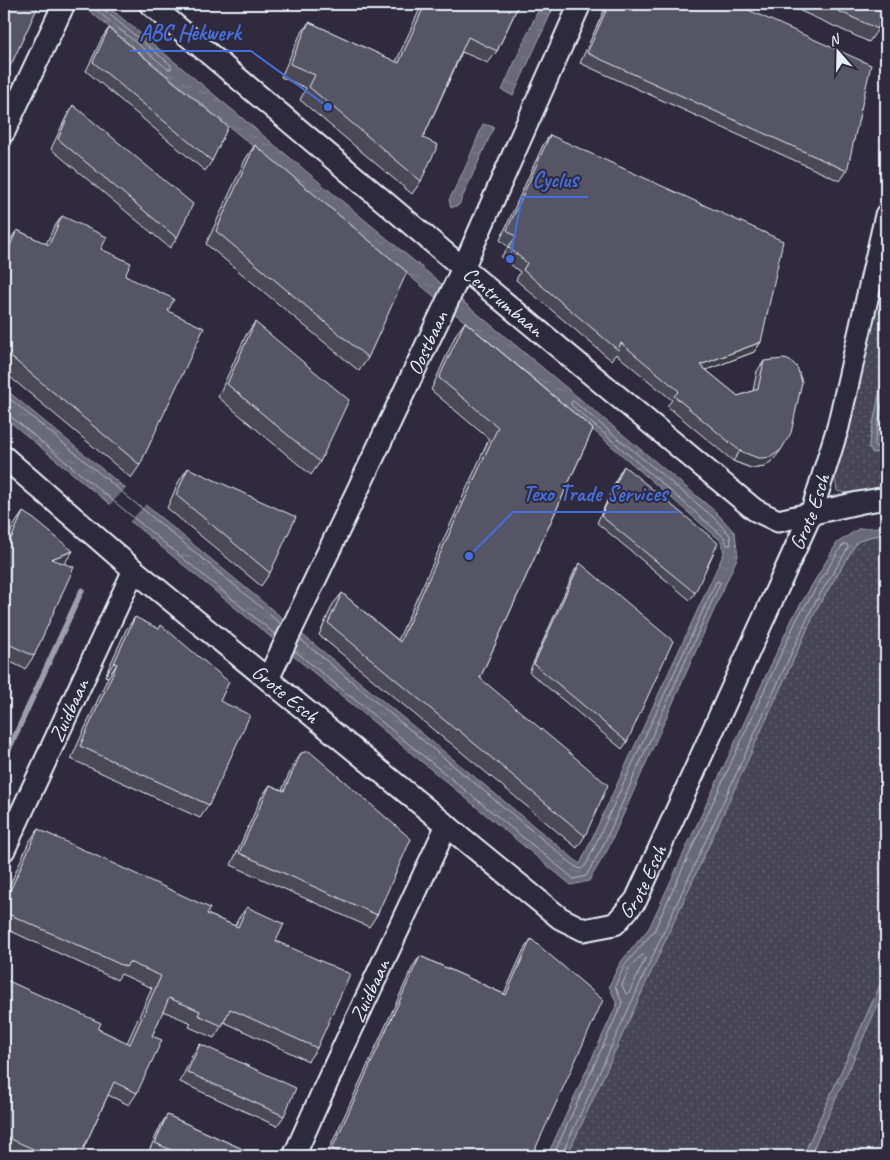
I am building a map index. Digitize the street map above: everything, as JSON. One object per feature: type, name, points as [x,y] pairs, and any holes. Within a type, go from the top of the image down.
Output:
[{"type":"street","points":[[4,132],[64,4]]},
{"type":"street","name":"Centrumbaan","points":[[150,4],[459,277],[755,510],[778,521],[886,498]]},
{"type":"street","name":"Oostbaan","points":[[268,679],[459,277],[580,4]]},
{"type":"street","name":"Grote Esch","points":[[4,457],[134,570],[560,918],[584,930],[615,924],[636,900],[811,514],[838,427],[886,215]]},
{"type":"street","name":"Zuidbaan","points":[[4,850],[134,570]]},
{"type":"street","name":"Zuidbaan","points":[[294,1156],[448,825]]},
{"type":"shaded area","points":[[886,241],[886,362],[869,448],[874,453],[886,451],[886,486],[848,493],[837,491],[835,478]]},
{"type":"shaded area","points":[[886,534],[886,972],[803,1156],[567,1156],[817,608],[857,542],[869,537]]},
{"type":"shaded area","points":[[886,987],[886,1156],[810,1156]]},
{"type":"water","points":[[81,4],[105,4],[716,512],[735,533],[738,556],[608,849],[589,881],[571,885],[4,417],[4,388],[580,864],[724,553],[721,541],[540,384]]},
{"type":"water","points":[[541,4],[555,4],[513,96],[502,90]]},
{"type":"water","points":[[483,124],[494,127],[459,205],[451,208],[449,200],[466,166]]},
{"type":"water","points":[[886,362],[886,451],[873,453],[869,448],[869,443]]},
{"type":"water","points":[[886,526],[886,534],[869,537],[857,542],[817,608],[567,1156],[547,1156],[617,1004],[609,986],[620,963],[649,928],[793,617],[837,543],[858,529]]},
{"type":"water","points":[[886,972],[886,987],[810,1156],[803,1156]]},
{"type":"pier","points":[[127,487],[147,503],[128,523],[108,507]]},
{"type":"building","points":[[4,4],[39,4],[12,63],[4,56]]},
{"type":"building","points":[[425,4],[519,4],[497,51],[468,37],[423,138],[438,145],[421,181],[309,87],[315,75],[290,64],[309,22],[399,63]]},
{"type":"building","points":[[609,4],[735,4],[871,65],[847,171],[587,53]]},
{"type":"building","points":[[823,4],[884,4],[878,29]]},
{"type":"building","points":[[109,28],[228,127],[212,161],[93,62]]},
{"type":"building","points":[[73,105],[193,204],[177,238],[58,139]]},
{"type":"building","points":[[550,135],[783,241],[761,342],[700,365],[738,396],[758,389],[764,361],[783,359],[788,360],[797,367],[802,382],[791,433],[781,450],[771,457],[764,458],[758,458],[740,451],[674,396],[679,391],[621,343],[618,350],[523,270],[527,263],[508,247],[516,237],[507,230]]},
{"type":"building","points":[[255,145],[407,272],[368,358],[216,231]]},
{"type":"building","points":[[62,216],[107,237],[101,249],[131,263],[125,276],[174,299],[168,311],[204,328],[140,465],[4,351],[4,259],[17,230],[49,245]]},
{"type":"building","points":[[255,322],[349,400],[320,462],[227,384]]},
{"type":"building","points":[[465,322],[593,429],[480,678],[608,785],[585,836],[328,623],[342,593],[400,642],[498,427],[439,378]]},
{"type":"building","points":[[624,466],[718,543],[695,593],[601,516]]},
{"type":"building","points":[[188,468],[296,517],[270,573],[176,495]]},
{"type":"building","points":[[23,512],[73,551],[51,559],[74,567],[34,656],[4,642],[4,535],[11,539]]},
{"type":"building","points":[[580,563],[673,641],[627,742],[534,664]]},
{"type":"building","points":[[135,617],[159,629],[161,625],[229,682],[220,701],[250,715],[209,805],[80,746],[117,664],[114,663]]},
{"type":"building","points":[[309,751],[411,839],[377,915],[239,853],[270,785],[284,791],[301,753]]},
{"type":"building","points":[[38,829],[210,908],[207,914],[238,927],[247,907],[284,924],[276,941],[350,974],[317,1048],[230,1009],[222,1026],[198,1015],[200,1011],[169,998],[152,1036],[162,1040],[137,1093],[114,1082],[80,1156],[49,1156],[4,1136],[4,979],[101,1023],[98,1029],[130,1044],[161,976],[129,962],[126,967],[4,912],[4,904]]},
{"type":"building","points":[[531,939],[603,1000],[532,1156],[347,1156],[332,1149],[420,956],[506,995]]},
{"type":"building","points":[[200,1044],[296,1088],[284,1116],[187,1072]]},
{"type":"building","points":[[167,1115],[258,1156],[185,1156],[155,1143]]},
{"type":"waterway","points":[[4,760],[82,590]]},
{"type":"place","name":"ABC Hekwerk","points":[[328,107]]},
{"type":"place","name":"Cyclus","points":[[510,259]]},
{"type":"place","name":"Texo Trade Services","points":[[469,556]]}]
